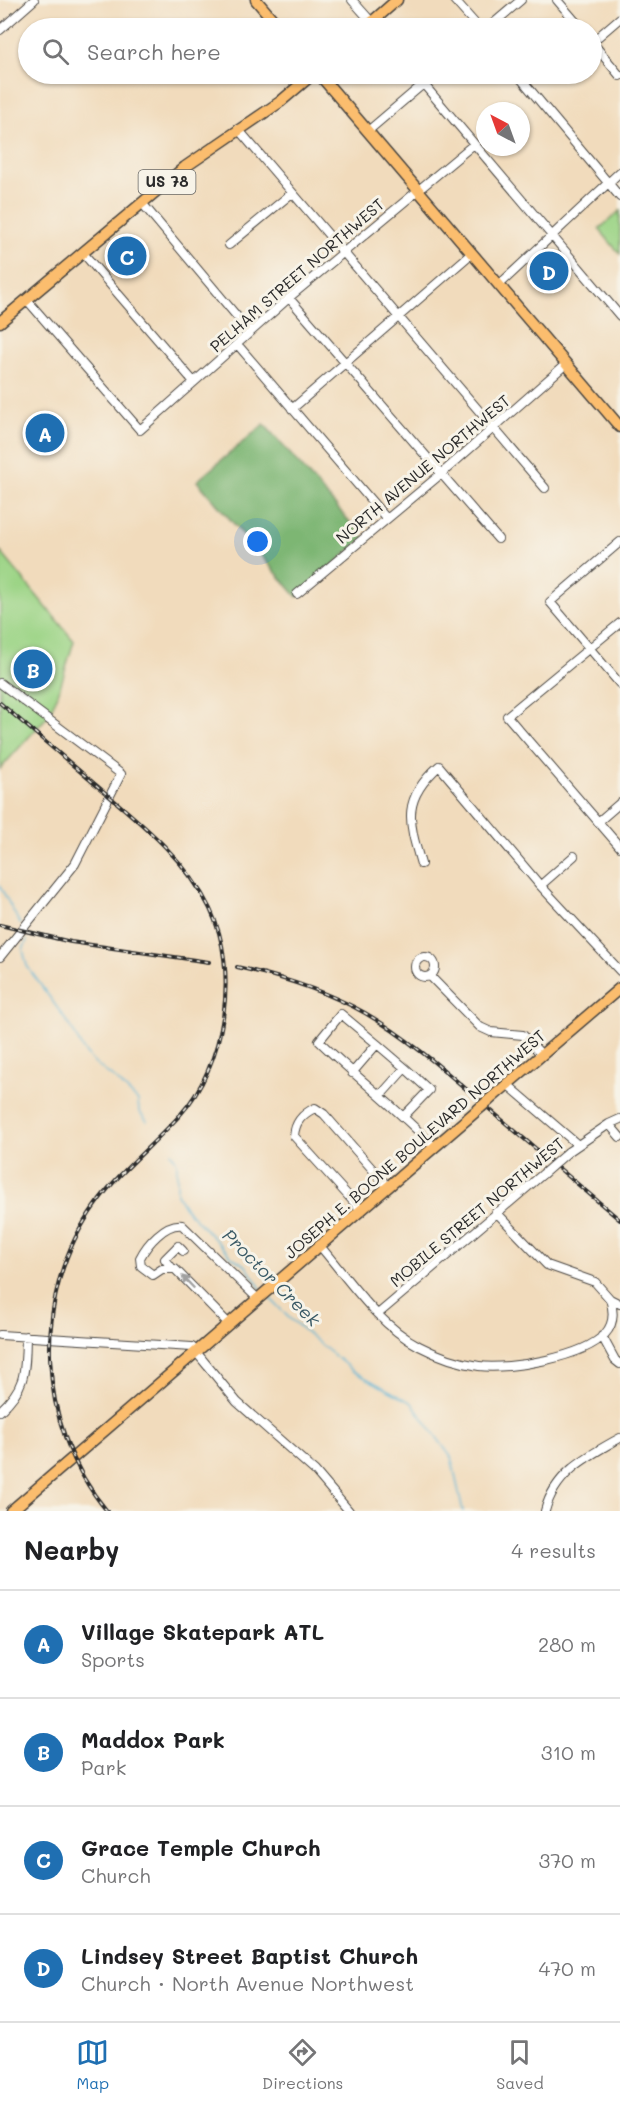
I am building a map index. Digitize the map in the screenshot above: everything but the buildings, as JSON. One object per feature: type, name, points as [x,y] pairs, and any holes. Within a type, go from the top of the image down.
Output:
[{"type":"main road","points":[[256,0],[271,18]]},
{"type":"main road","points":[[379,18],[397,0]]},
{"type":"main road","name":"US 78","points":[[0,322],[192,162],[280,102],[301,84]]},
{"type":"main road","points":[[328,84],[620,427]]},
{"type":"main road","name":"JOSEPH E. BOONE BOULEVARD NORTHWEST","points":[[11,1511],[620,987]]},
{"type":"street","points":[[0,30],[34,0]]},
{"type":"street","points":[[352,0],[365,18]]},
{"type":"street","points":[[454,0],[470,18]]},
{"type":"street","points":[[500,18],[521,0]]},
{"type":"street","points":[[557,0],[572,18]]},
{"type":"street","points":[[602,33],[620,18]]},
{"type":"street","points":[[602,54],[620,76]]},
{"type":"street","points":[[368,131],[422,84]]},
{"type":"street","points":[[424,84],[620,316]]},
{"type":"street","points":[[525,84],[620,196]]},
{"type":"street","points":[[238,129],[342,254],[545,488]]},
{"type":"street","name":"PELHAM STREET NORTHWEST","points":[[27,300],[140,430],[289,298],[417,189],[474,144]]},
{"type":"street","points":[[499,285],[620,172]]},
{"type":"street","points":[[229,245],[292,193]]},
{"type":"street","points":[[142,203],[250,332]]},
{"type":"street","points":[[83,253],[194,381]]},
{"type":"street","points":[[292,409],[472,253]]},
{"type":"street","points":[[289,298],[498,539]]},
{"type":"street","points":[[237,344],[387,519]]},
{"type":"street","name":"NORTH AVENUE NORTHWEST","points":[[297,594],[441,474],[566,364]]},
{"type":"street","points":[[620,542],[550,602],[620,684]]},
{"type":"street","points":[[620,623],[507,716],[620,847]]},
{"type":"street","points":[[0,683],[120,774],[92,835],[56,891],[0,957]]},
{"type":"street","points":[[421,864],[410,827],[411,806],[421,784],[439,766],[541,885],[620,971]]},
{"type":"street","points":[[598,822],[620,803]]},
{"type":"street","points":[[541,885],[574,856]]},
{"type":"street","points":[[430,976],[480,1027],[491,1032],[523,1035],[542,1055]]},
{"type":"street","points":[[404,1116],[429,1090],[341,1014],[319,1041],[352,1073],[404,1116],[434,1147]]},
{"type":"street","points":[[352,1073],[377,1044]]},
{"type":"street","points":[[380,1096],[405,1068]]},
{"type":"street","points":[[508,1084],[578,1144]]},
{"type":"street","points":[[361,1210],[294,1136],[295,1127],[307,1112],[315,1107],[324,1114],[388,1187]]},
{"type":"street","name":"MOBILE STREET NORTHWEST","points":[[378,1314],[568,1152],[594,1133],[620,1119]]},
{"type":"street","points":[[609,1124],[620,1137]]},
{"type":"street","points":[[496,1212],[547,1264],[596,1282],[610,1299],[620,1304]]},
{"type":"street","points":[[171,1267],[153,1275],[141,1266],[140,1258],[145,1248],[161,1233],[176,1224],[182,1225],[263,1295]]},
{"type":"street","points":[[183,1251],[178,1246],[165,1259],[229,1324]]},
{"type":"street","points":[[320,1246],[392,1328],[420,1347],[443,1358],[481,1366],[522,1366],[544,1361],[595,1342],[612,1321],[610,1299]]},
{"type":"street","points":[[0,1335],[184,1344],[198,1351],[237,1402],[315,1471],[349,1511]]},
{"type":"street","points":[[0,1411],[21,1387],[25,1377],[26,1336]]},
{"type":"street","points":[[602,1336],[615,1360],[620,1364]]},
{"type":"street","points":[[545,1511],[554,1489],[574,1465],[620,1438]]},
{"type":"green space","points":[[620,211],[620,254],[599,229]]},
{"type":"green space","points":[[264,424],[364,538],[297,597],[197,481]]},
{"type":"green space","points":[[0,551],[74,641],[57,697],[47,717],[0,769]]},
{"type":"waterway","name":"Proctor Creek","points":[[0,886],[20,924]]},
{"type":"waterway","name":"Proctor Creek","points":[[27,940],[23,950],[27,966],[71,1027],[83,1050],[94,1063],[138,1101],[139,1111],[147,1121]]},
{"type":"waterway","name":"Proctor Creek","points":[[171,1152],[177,1162],[177,1194],[186,1209],[232,1257],[246,1266],[261,1289]]},
{"type":"waterway","name":"Proctor Creek","points":[[269,1297],[289,1318],[353,1371],[412,1403],[451,1457],[463,1511]]},
{"type":"railway","points":[[0,703],[160,841],[188,873],[210,909],[219,934],[224,960],[226,988],[223,1016],[208,1070],[180,1115],[115,1180],[96,1204],[75,1240],[60,1278],[52,1318],[50,1359],[55,1400],[66,1440],[83,1477],[107,1511]]},
{"type":"railway","points":[[0,925],[71,942],[209,962]]},
{"type":"railway","points":[[237,967],[318,991],[365,1013],[399,1035],[620,1220]]},
{"type":"place","name":"Grace Temple Church","points":[[127,256]]},
{"type":"place","name":"Lindsey Street Baptist Church","points":[[549,271]]},
{"type":"place","name":"Village Skatepark ATL","points":[[45,433]]},
{"type":"place","name":"Maddox Park","points":[[33,669]]}]
